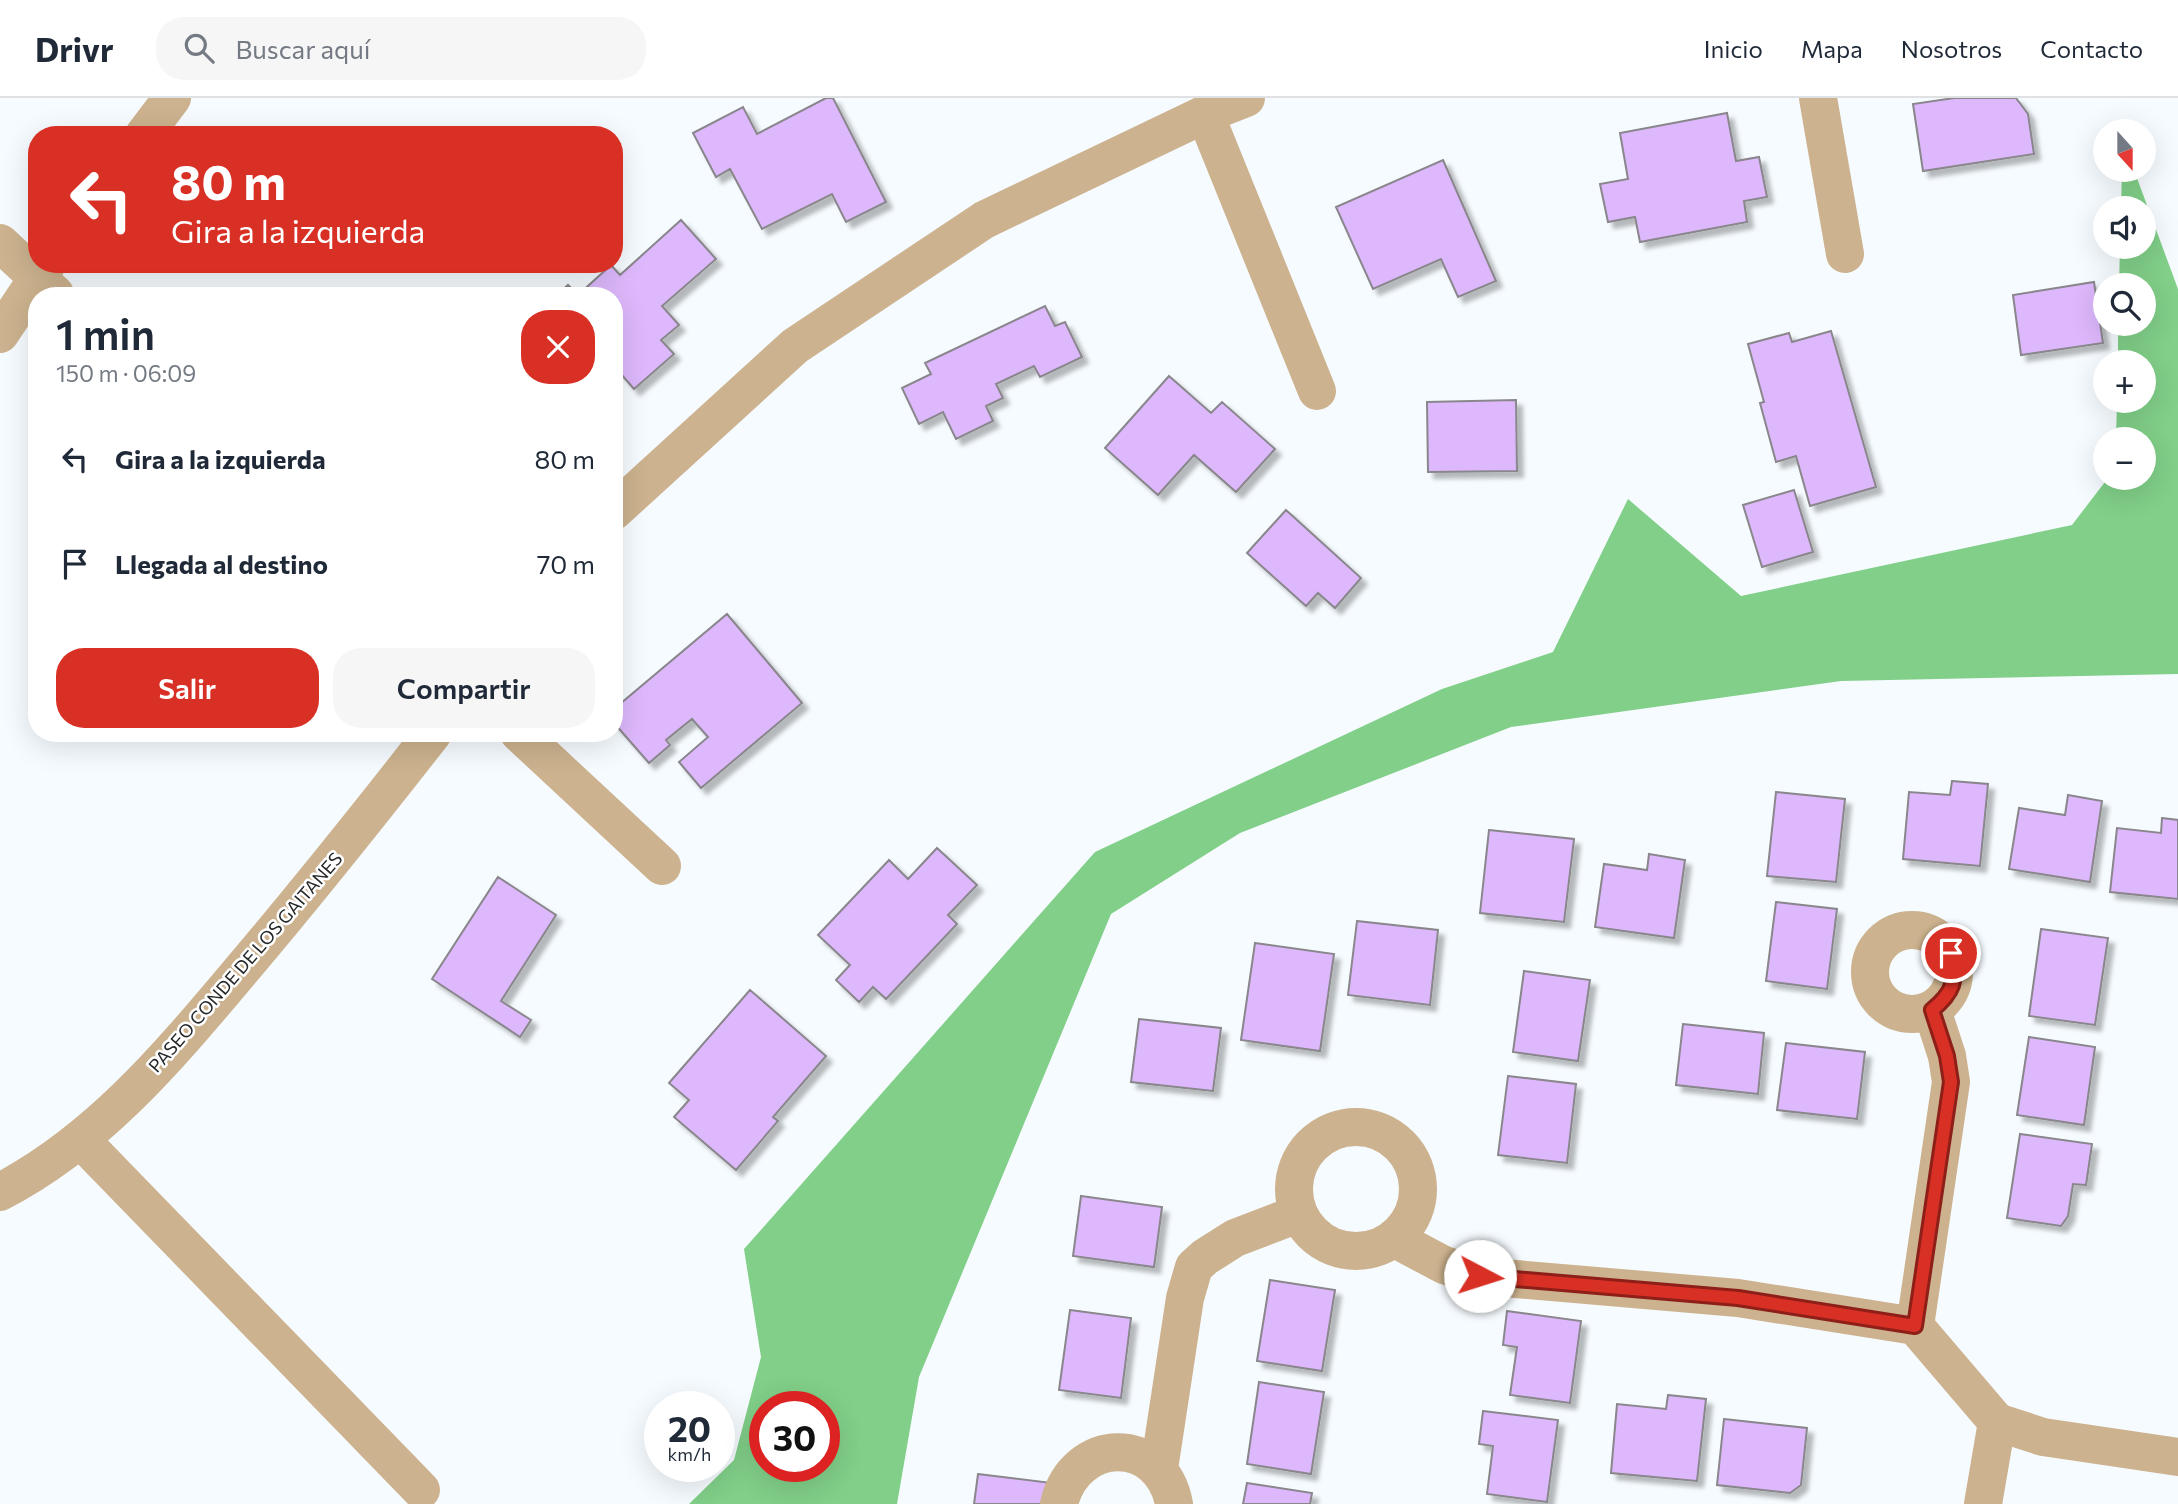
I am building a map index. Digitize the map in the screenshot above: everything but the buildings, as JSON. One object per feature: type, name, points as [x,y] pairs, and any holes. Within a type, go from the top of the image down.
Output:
[{"type":"street","points":[[151,126],[172,98]]},
{"type":"street","points":[[623,503],[795,346],[984,220],[1205,114],[1246,98]]},
{"type":"street","points":[[1818,98],[1845,254]]},
{"type":"street","points":[[1205,114],[1317,391]]},
{"type":"street","points":[[0,243],[28,264]]},
{"type":"street","points":[[0,334],[28,301]]},
{"type":"street","name":"PASEO CONDE DE LOS GAITANES","points":[[0,1192],[82,1140],[169,1056],[313,886],[426,742]]},
{"type":"street","points":[[529,742],[662,866]]},
{"type":"street","points":[[1915,1326],[1951,1082],[1947,1056],[1932,1010]]},
{"type":"street","points":[[1363,1126],[1386,1134],[1405,1150],[1416,1172],[1418,1197],[1411,1220],[1395,1239],[1373,1250],[1348,1252],[1325,1245],[1306,1229],[1298,1214],[1293,1183],[1300,1159],[1316,1140],[1338,1129],[1363,1126]]},
{"type":"street","points":[[82,1140],[421,1490]]},
{"type":"street","points":[[1159,1469],[1185,1298],[1194,1268],[1205,1257],[1236,1238],[1298,1214]]},
{"type":"street","points":[[1395,1239],[1444,1265],[1480,1276],[1738,1298],[1915,1326],[1997,1422],[2043,1437],[2178,1457]]},
{"type":"street","points":[[1983,1504],[1997,1422]]},
{"type":"street","points":[[1059,1504],[1063,1486],[1077,1468],[1096,1455],[1118,1451],[1140,1456],[1159,1469],[1171,1488],[1174,1504]]},
{"type":"green space","points":[[2122,182],[2138,182],[2144,196],[2121,196]]},
{"type":"green space","points":[[2156,230],[2178,289],[2178,674],[1841,681],[1511,727],[1240,833],[1111,914],[919,1377],[897,1504],[689,1504],[712,1482],[735,1482],[735,1456],[749,1403],[749,1482],[840,1482],[840,1391],[752,1391],[761,1357],[744,1249],[1095,852],[1442,689],[1553,652],[1628,499],[1741,596],[2072,525],[2099,490],[2156,490],[2156,427],[2116,427],[2117,413],[2156,413],[2156,350],[2118,350],[2118,336],[2156,336],[2156,273],[2119,273],[2120,259],[2156,259]]},
{"type":"route","points":[[1480,1276],[1738,1298],[1915,1326],[1951,1082],[1947,1056],[1932,1010],[1945,1000],[1953,985],[1955,969],[1951,953]]}]
